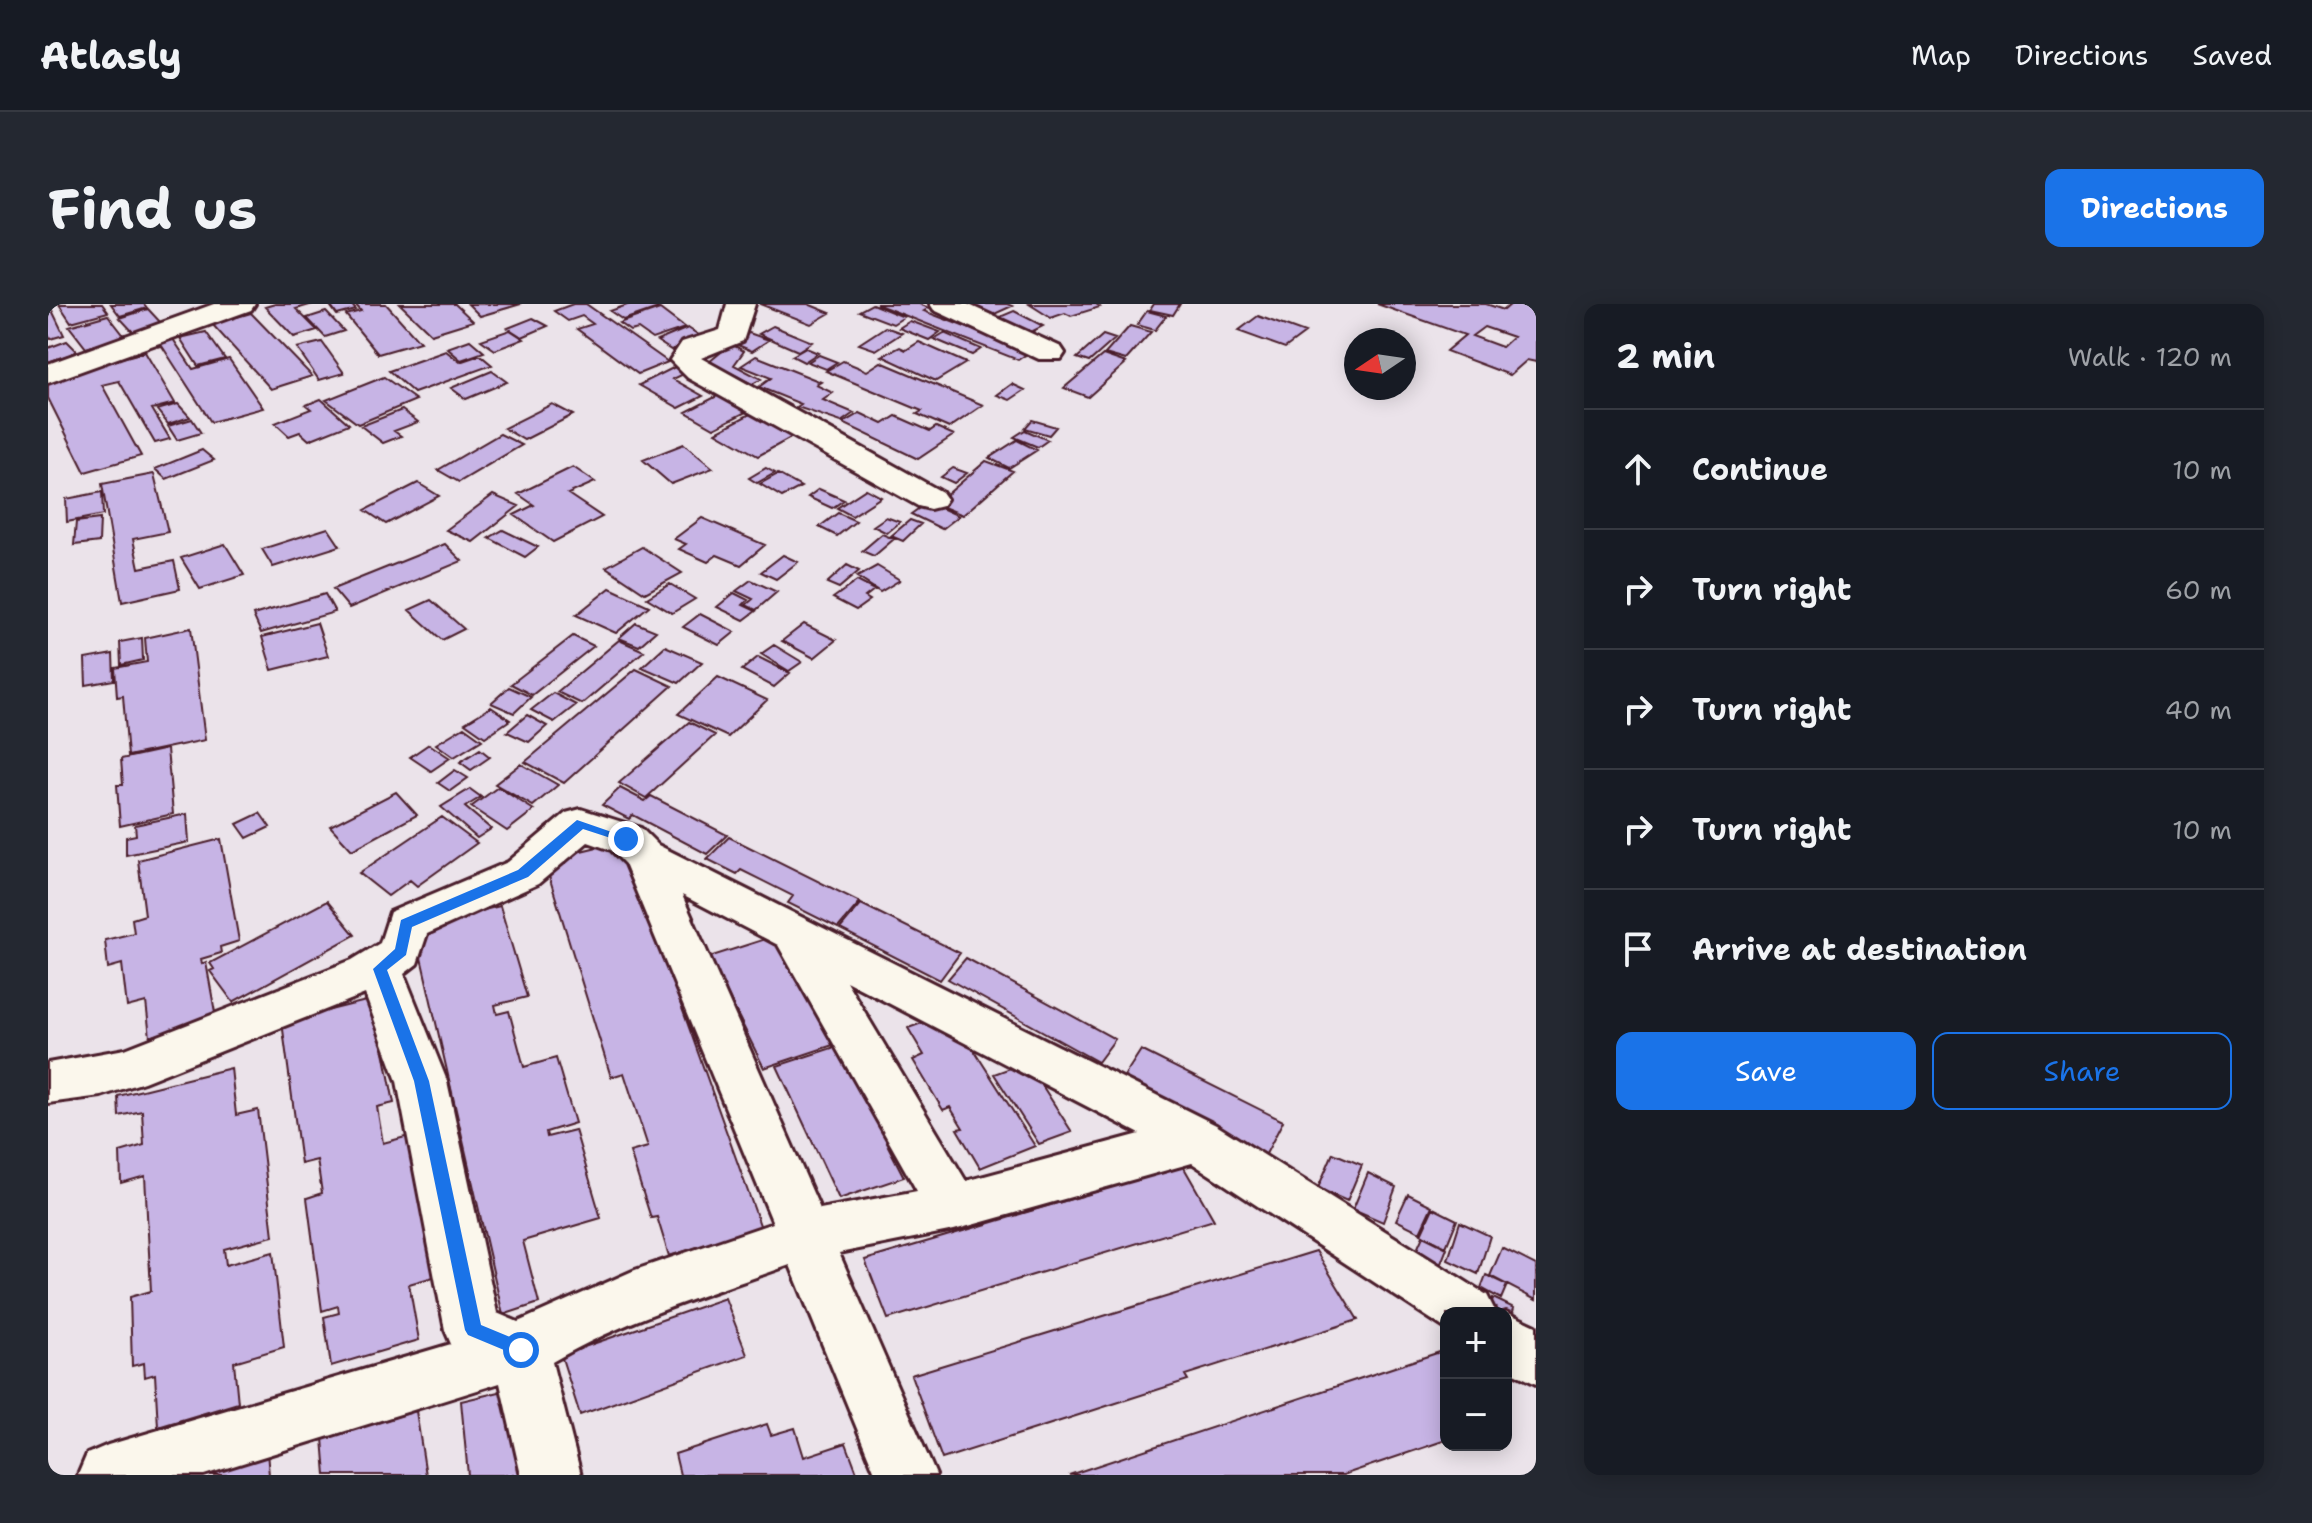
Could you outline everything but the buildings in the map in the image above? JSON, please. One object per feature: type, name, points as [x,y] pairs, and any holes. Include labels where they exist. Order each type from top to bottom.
[{"type":"street","points":[[48,374],[201,310],[241,304]]},
{"type":"street","points":[[741,304],[733,335],[693,348],[685,360],[699,372],[930,499]]},
{"type":"street","points":[[944,304],[1050,353]]},
{"type":"street","points":[[48,1083],[56,1079],[104,1076],[182,1050],[253,1017],[379,969],[401,952],[406,924],[523,873],[581,824],[626,839],[643,856],[796,937],[1198,1140],[1459,1307]]},
{"type":"street","points":[[643,856],[906,1475]]},
{"type":"street","points":[[796,937],[954,1207]]},
{"type":"street","points":[[379,969],[422,1081],[473,1330],[521,1350]]},
{"type":"street","points":[[108,1475],[521,1350],[563,1326],[654,1288],[805,1236],[954,1207],[1198,1140]]},
{"type":"street","points":[[1512,1342],[1536,1357]]},
{"type":"street","points":[[521,1350],[551,1475]]},
{"type":"route","points":[[521,1350],[473,1330],[422,1081],[379,969],[401,952],[406,924],[523,873],[581,824],[626,839]]}]
